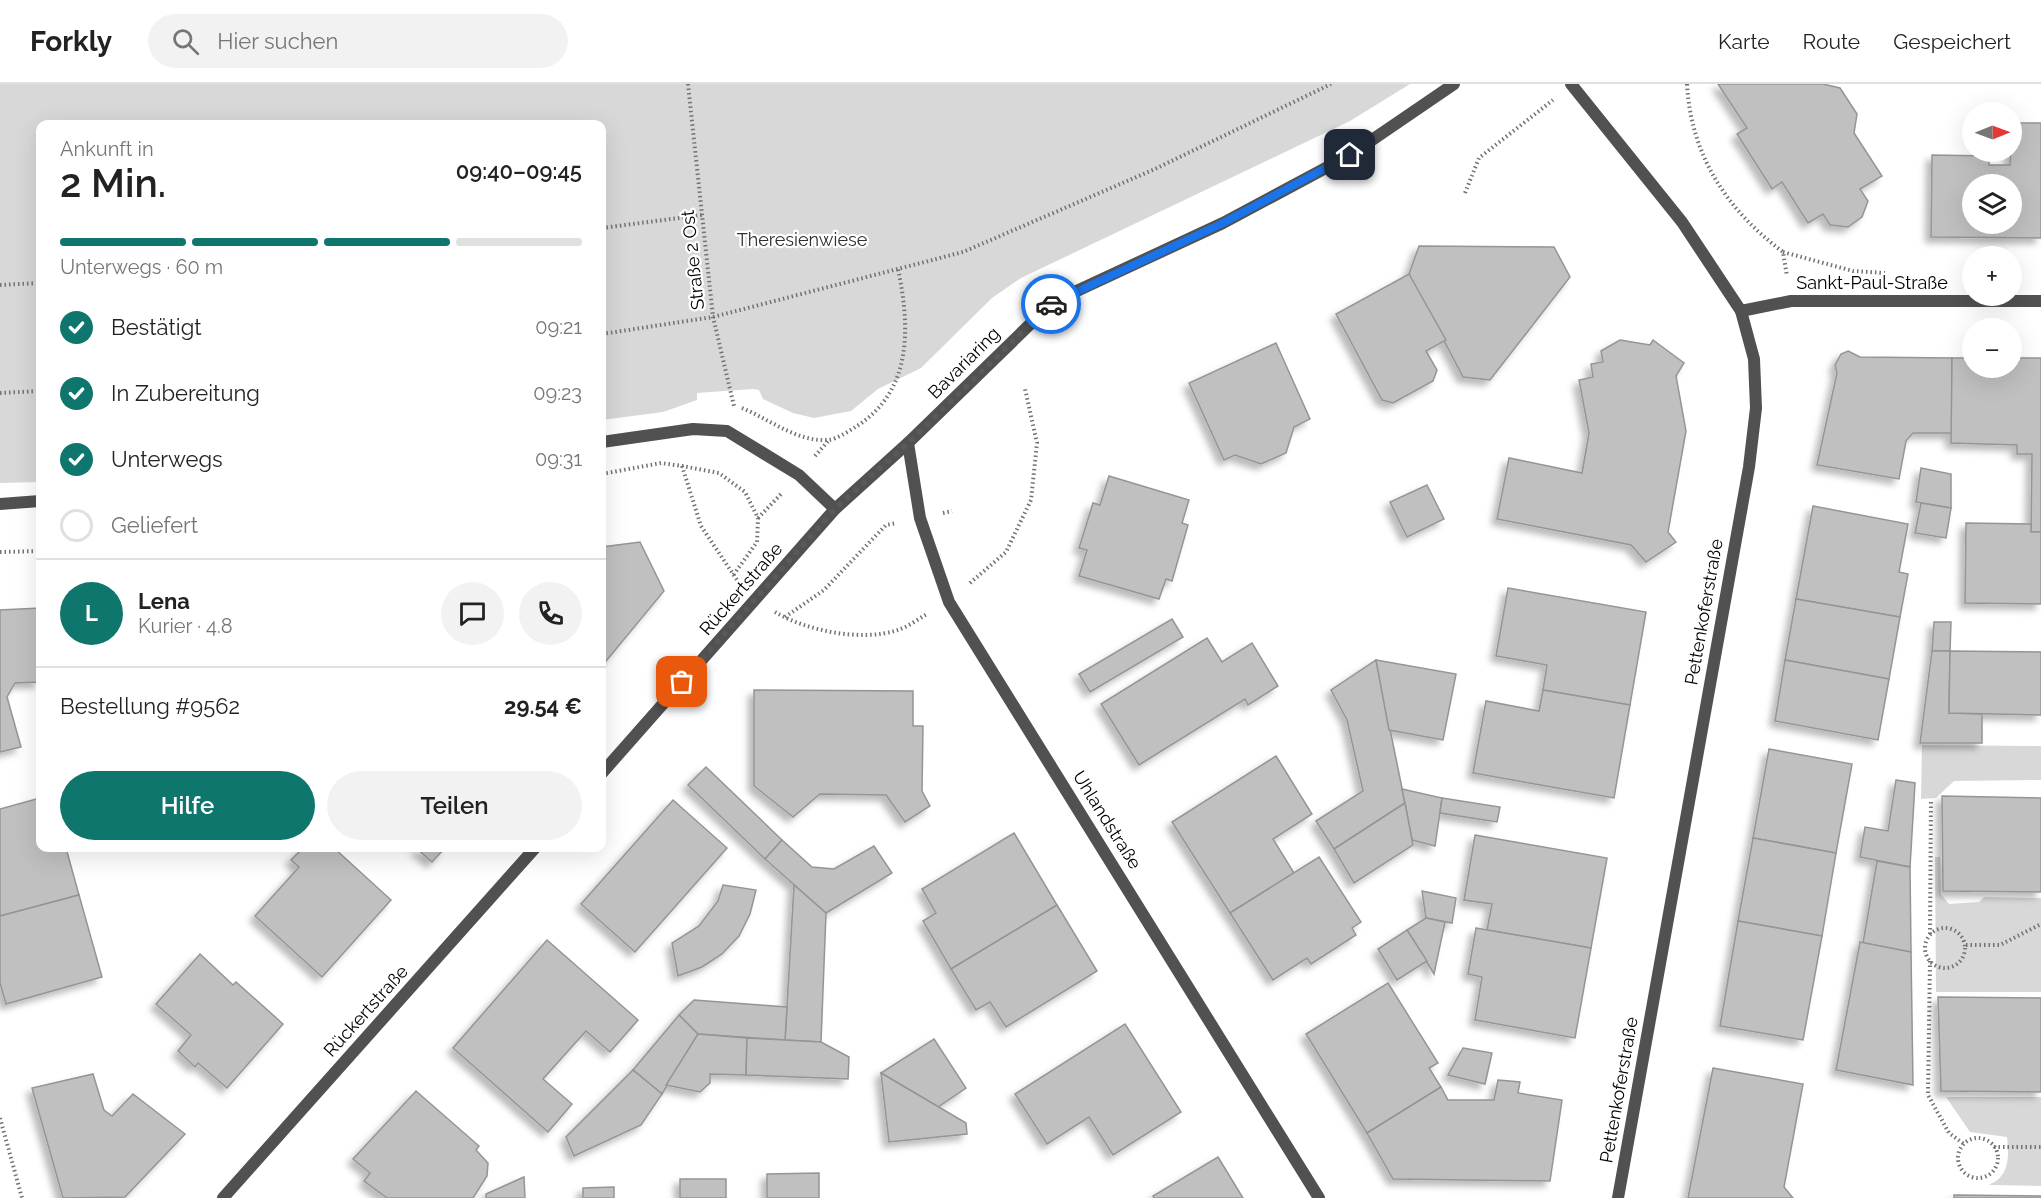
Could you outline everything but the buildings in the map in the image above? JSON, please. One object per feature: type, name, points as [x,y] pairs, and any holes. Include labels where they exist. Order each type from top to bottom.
[{"type":"street","name":"Bavariaring","points":[[835,509],[908,443],[1053,302],[1223,223],[1350,155],[1454,84]]},
{"type":"street","name":"Pettenkoferstraße","points":[[1572,84],[1682,222],[1741,311],[1754,359],[1756,408],[1749,467],[1618,1198]]},
{"type":"street","name":"Sankt-Paul-Straße","points":[[1741,311],[1791,301],[2041,301]]},
{"type":"street","points":[[606,441],[693,429],[727,431],[799,475],[835,509]]},
{"type":"street","name":"Uhlandstraße","points":[[908,443],[920,518],[949,602],[1319,1198]]},
{"type":"street","points":[[0,504],[36,501]]},
{"type":"street","name":"Rückertstraße","points":[[606,769],[835,509]]},
{"type":"street","name":"Rückertstraße","points":[[223,1198],[531,852]]},
{"type":"path","name":"Straße 2 Ost","points":[[688,84],[713,318],[734,405],[727,431]]},
{"type":"path","points":[[606,333],[713,318],[963,252],[1155,169],[1331,84]]},
{"type":"path","points":[[1465,193],[1479,158],[1572,84]]},
{"type":"path","points":[[1687,84],[1693,123],[1704,161],[1744,218],[1757,232],[1783,252],[1853,271],[1896,274]]},
{"type":"path","points":[[606,227],[702,215]]},
{"type":"path","points":[[1783,252],[1791,301]]},
{"type":"path","points":[[734,405],[803,437],[829,440],[870,418],[891,388],[902,367],[907,326],[906,306],[898,269]]},
{"type":"path","points":[[0,285],[36,283]]},
{"type":"path","points":[[682,466],[701,526],[732,577],[756,600],[784,617],[818,631],[860,634],[898,630],[949,602],[1006,552],[1031,500],[1037,443],[1024,389]]},
{"type":"path","points":[[0,393],[36,391]]},
{"type":"path","points":[[606,473],[661,463],[719,473],[745,492],[758,518],[757,543],[732,577]]},
{"type":"path","points":[[784,617],[824,590],[886,525],[952,511]]},
{"type":"path","points":[[0,552],[36,551]]},
{"type":"path","points":[[1931,799],[1930,934],[1925,949],[1930,961],[1928,1095],[1949,1133],[1964,1144]]},
{"type":"path","points":[[1966,945],[2000,945],[2041,924]]},
{"type":"path","points":[[1930,934],[1939,928],[1953,928],[1964,938],[1966,945],[1963,958],[1954,966],[1941,968],[1930,961]]},
{"type":"path","points":[[0,1118],[21,1198]]},
{"type":"path","points":[[1976,1138],[1990,1142],[1994,1147],[1997,1153],[1996,1166],[1989,1175],[1976,1178],[1965,1174],[1958,1163],[1958,1156],[1964,1144],[1976,1138]]},
{"type":"path","points":[[1994,1147],[2041,1147]]},
{"type":"green space","name":"Theresienwiese","points":[[0,84],[1410,84],[1350,121],[1021,278],[992,298],[921,368],[878,389],[851,411],[814,418],[793,413],[763,399],[759,390],[753,389],[697,393],[697,400],[663,412],[606,419],[606,120],[36,120],[36,482],[0,483]]},
{"type":"green space","points":[[1922,745],[2041,746],[2041,780],[1954,781],[1936,798],[1921,799]]},
{"type":"green space","points":[[1935,857],[1940,857],[1941,894],[1949,904],[1979,902],[1984,897],[2041,898],[2041,992],[1936,992]]},
{"type":"green space","points":[[1946,1097],[2041,1097],[2041,1186],[1989,1185],[2001,1176],[2007,1165],[2007,1137],[1970,1132]]},
{"type":"way so far","points":[[682,682],[835,509],[908,443],[1051,304]]},
{"type":"route","points":[[1051,304],[1223,223],[1350,155]]}]
